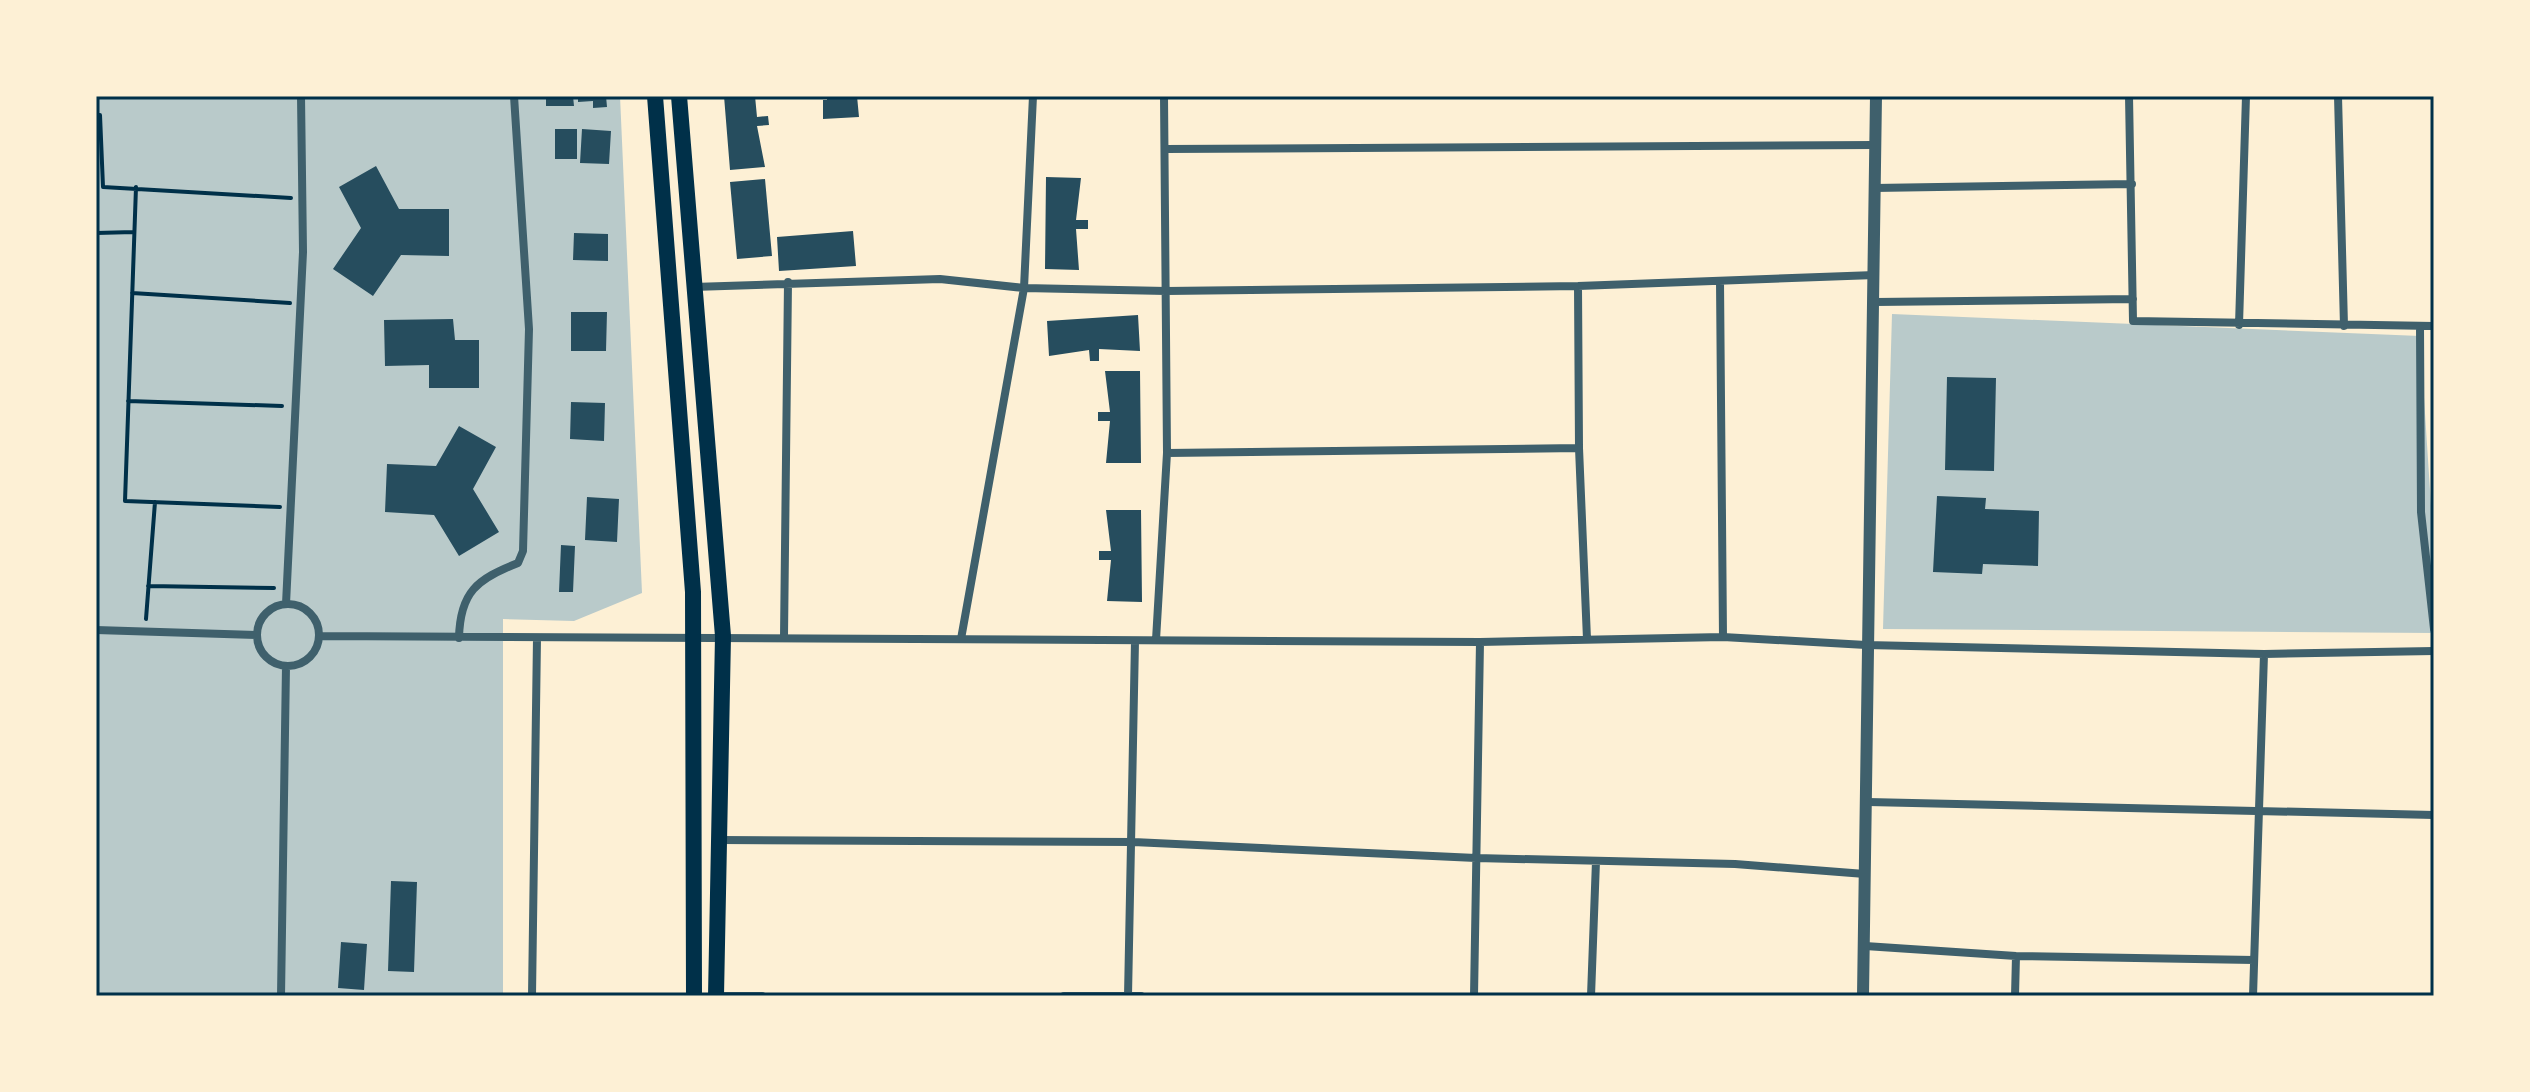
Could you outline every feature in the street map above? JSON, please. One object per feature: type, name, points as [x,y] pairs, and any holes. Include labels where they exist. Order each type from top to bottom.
[{"type":"main road","points":[[655,96],[685,465],[695,638],[694,996]]},
{"type":"main road","points":[[679,96],[692,287],[723,636],[716,996]]},
{"type":"street","points":[[286,604],[300,304],[303,199],[301,96]]},
{"type":"street","points":[[459,638],[460,611],[472,590],[486,577],[518,563],[523,551],[529,329],[514,96]]},
{"type":"street","points":[[961,639],[1024,288],[1033,96]]},
{"type":"street","points":[[1156,640],[1167,453],[1164,96]]},
{"type":"street","points":[[1863,996],[1876,96]]},
{"type":"street","points":[[2129,96],[2131,318],[2140,323],[2434,326]]},
{"type":"street","points":[[2239,325],[2246,96]]},
{"type":"street","points":[[2338,96],[2344,326]]},
{"type":"street","points":[[1165,149],[1874,145]]},
{"type":"street","points":[[1874,188],[2132,184]]},
{"type":"street","points":[[692,287],[940,279],[1024,288],[1166,291],[1578,286],[1875,275]]},
{"type":"street","points":[[1720,281],[1723,637]]},
{"type":"street","points":[[784,637],[788,282]]},
{"type":"street","points":[[1578,286],[1579,448],[1587,639]]},
{"type":"street","points":[[1875,302],[2133,299]]},
{"type":"street","points":[[2420,327],[2421,512],[2434,629]]},
{"type":"street","points":[[1167,453],[1579,448]]},
{"type":"street","points":[[286,604],[297,605],[313,617],[319,636],[317,646],[305,662],[286,666],[277,664],[262,653],[257,635],[265,613],[286,604]]},
{"type":"street","points":[[96,630],[257,635]]},
{"type":"street","points":[[319,636],[1480,642],[1723,637],[1866,645],[2264,654],[2434,651]]},
{"type":"street","points":[[532,996],[537,638]]},
{"type":"street","points":[[1128,996],[1135,641]]},
{"type":"street","points":[[1474,996],[1480,642]]},
{"type":"street","points":[[2253,996],[2264,654]]},
{"type":"street","points":[[281,996],[286,666]]},
{"type":"street","points":[[1868,802],[2434,815]]},
{"type":"street","points":[[720,840],[1133,842],[1476,858],[1735,864],[1865,874]]},
{"type":"street","points":[[1591,996],[1596,861]]},
{"type":"street","points":[[1865,946],[2016,956],[2254,960]]},
{"type":"street","points":[[2015,996],[2016,956]]},
{"type":"street","points":[[716,996],[762,996]]},
{"type":"street","points":[[1064,996],[1141,996]]},
{"type":"path","points":[[96,115],[100,115],[103,187],[303,199]]},
{"type":"path","points":[[136,187],[125,501],[290,507]]},
{"type":"path","points":[[96,233],[134,232]]},
{"type":"path","points":[[132,293],[300,304]]},
{"type":"path","points":[[128,401],[296,407]]},
{"type":"path","points":[[145,633],[155,502]]},
{"type":"path","points":[[148,586],[287,588]]},
{"type":"shaded area","points":[[96,96],[620,96],[642,593],[574,621],[503,619],[503,996],[96,996]]},
{"type":"shaded area","points":[[1892,314],[2420,336],[2434,552],[2434,633],[1883,629]]},
{"type":"building","points":[[546,96],[573,96],[574,106],[546,106]]},
{"type":"building","points":[[578,96],[606,96],[607,107],[593,108],[593,101],[578,102]]},
{"type":"building","points":[[724,96],[755,96],[757,117],[768,116],[769,125],[757,126],[765,167],[730,170]]},
{"type":"building","points":[[827,96],[857,96],[859,117],[823,119],[823,100],[827,100]]},
{"type":"building","points":[[555,129],[577,129],[577,159],[555,159]]},
{"type":"building","points":[[582,129],[611,131],[609,164],[580,163]]},
{"type":"building","points":[[376,166],[399,209],[449,209],[449,256],[401,255],[373,296],[333,269],[361,228],[339,187]]},
{"type":"building","points":[[1046,177],[1081,178],[1076,220],[1088,220],[1088,229],[1076,229],[1079,270],[1045,269]]},
{"type":"building","points":[[765,179],[772,256],[737,259],[730,182]]},
{"type":"building","points":[[853,231],[856,266],[779,271],[777,237]]},
{"type":"building","points":[[574,233],[608,234],[608,261],[573,260]]},
{"type":"building","points":[[571,312],[607,312],[606,351],[571,351]]},
{"type":"building","points":[[1138,315],[1140,351],[1099,349],[1099,361],[1090,361],[1089,350],[1049,356],[1047,321]]},
{"type":"building","points":[[453,319],[455,340],[479,340],[479,388],[429,388],[429,365],[385,366],[384,320]]},
{"type":"building","points":[[1105,371],[1140,371],[1141,463],[1106,463],[1110,421],[1098,421],[1098,412],[1110,412]]},
{"type":"building","points":[[1947,377],[1996,378],[1994,471],[1945,470]]},
{"type":"building","points":[[571,402],[605,403],[604,441],[570,439]]},
{"type":"building","points":[[459,426],[496,447],[473,489],[499,532],[459,556],[434,515],[385,512],[387,464],[436,466]]},
{"type":"building","points":[[1937,496],[1986,498],[1985,509],[2039,511],[2038,566],[1983,564],[1982,574],[1933,572]]},
{"type":"building","points":[[587,497],[619,499],[617,542],[585,540]]},
{"type":"building","points":[[1106,510],[1141,510],[1142,602],[1107,601],[1111,560],[1099,560],[1099,551],[1111,551]]},
{"type":"building","points":[[561,545],[575,546],[573,592],[559,592]]},
{"type":"building","points":[[391,881],[417,882],[414,972],[388,971]]},
{"type":"building","points":[[341,942],[367,944],[364,990],[338,988]]}]
